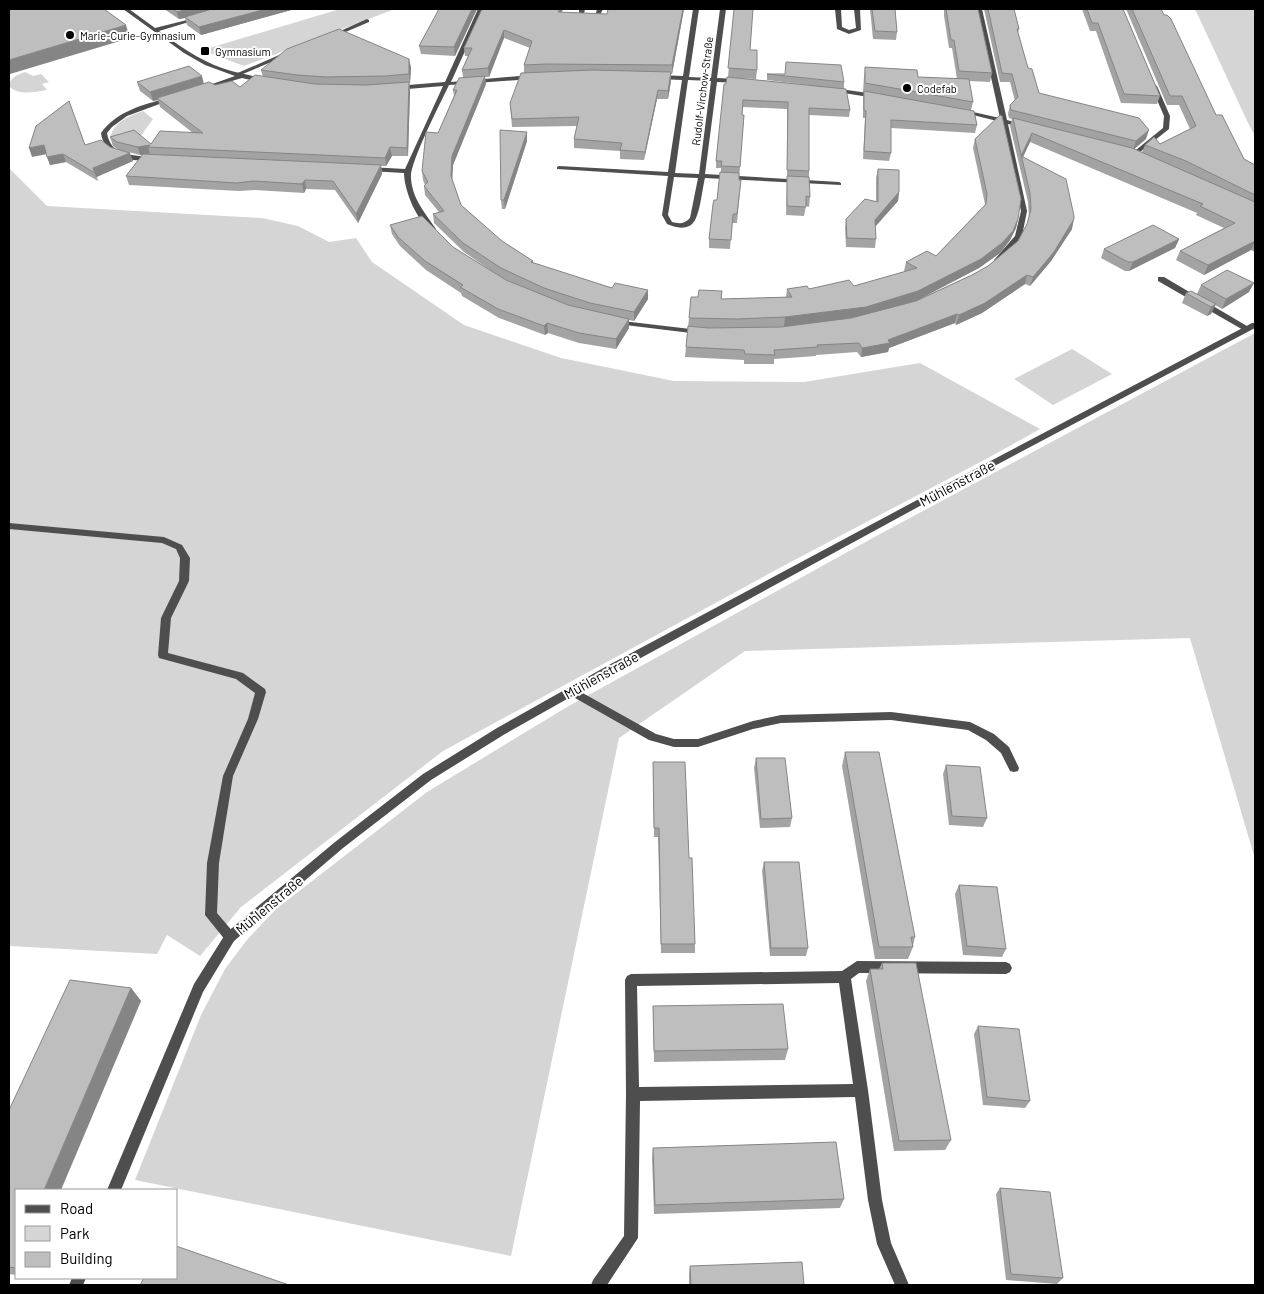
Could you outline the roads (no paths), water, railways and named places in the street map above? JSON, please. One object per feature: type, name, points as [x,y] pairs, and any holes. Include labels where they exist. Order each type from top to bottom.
[{"type":"street","points":[[126,9],[207,64],[239,76],[269,83]]},
{"type":"street","points":[[440,238],[422,215],[410,193],[407,181],[408,171],[481,9]]},
{"type":"street","points":[[582,9],[581,15],[591,16],[598,14],[600,9]]},
{"type":"street","name":"Rudolf-Virchow-Straße","points":[[696,9],[684,78],[665,215],[669,223],[679,226],[688,224],[693,218],[702,175],[723,9]]},
{"type":"street","points":[[838,9],[839,28],[844,32],[853,32],[859,29],[857,9]]},
{"type":"street","points":[[979,9],[1024,210],[1018,236],[999,259],[992,264]]},
{"type":"street","points":[[155,30],[202,17]]},
{"type":"street","points":[[323,39],[367,21]]},
{"type":"street","points":[[196,91],[239,76],[297,50]]},
{"type":"street","points":[[390,88],[535,77]]},
{"type":"street","points":[[654,77],[750,82]]},
{"type":"street","points":[[1133,155],[1166,129],[1167,116],[1152,81]]},
{"type":"street","points":[[827,90],[883,97]]},
{"type":"street","points":[[157,160],[140,159],[117,153],[108,148],[104,133],[110,125],[126,114],[178,97]]},
{"type":"street","points":[[960,111],[1034,128]]},
{"type":"street","points":[[1124,152],[1141,158]]},
{"type":"street","points":[[559,168],[839,184]]},
{"type":"street","points":[[359,169],[408,171]]},
{"type":"street","name":"Mühlenstraße","points":[[1161,279],[1252,327]]},
{"type":"street","points":[[608,319],[666,329],[708,332]]},
{"type":"street","name":"Mühlenstraße","points":[[114,1189],[198,988],[230,937],[339,846],[428,777],[501,731],[572,691],[950,486],[1252,327]]},
{"type":"street","points":[[9,526],[164,540],[179,547],[185,558],[184,581],[166,618],[163,655],[239,676],[262,692],[253,719],[228,776],[213,864],[211,915],[230,937]]},
{"type":"street","points":[[572,691],[653,738],[674,743],[698,744],[753,725],[781,719],[892,716],[970,726],[990,737],[1005,750],[1014,768]]},
{"type":"street","points":[[598,1285],[632,1238],[633,1094],[631,980],[844,977],[857,967],[1006,968]]},
{"type":"street","points":[[844,977],[875,1200],[884,1244],[902,1285]]},
{"type":"street","points":[[633,1094],[860,1090]]},
{"type":"place","name":"Marie-Curie-Gymnasium","points":[[70,35]]},
{"type":"place","name":"Gymnasium","points":[[205,51]]},
{"type":"place","name":"Codefab","points":[[907,88]]}]
